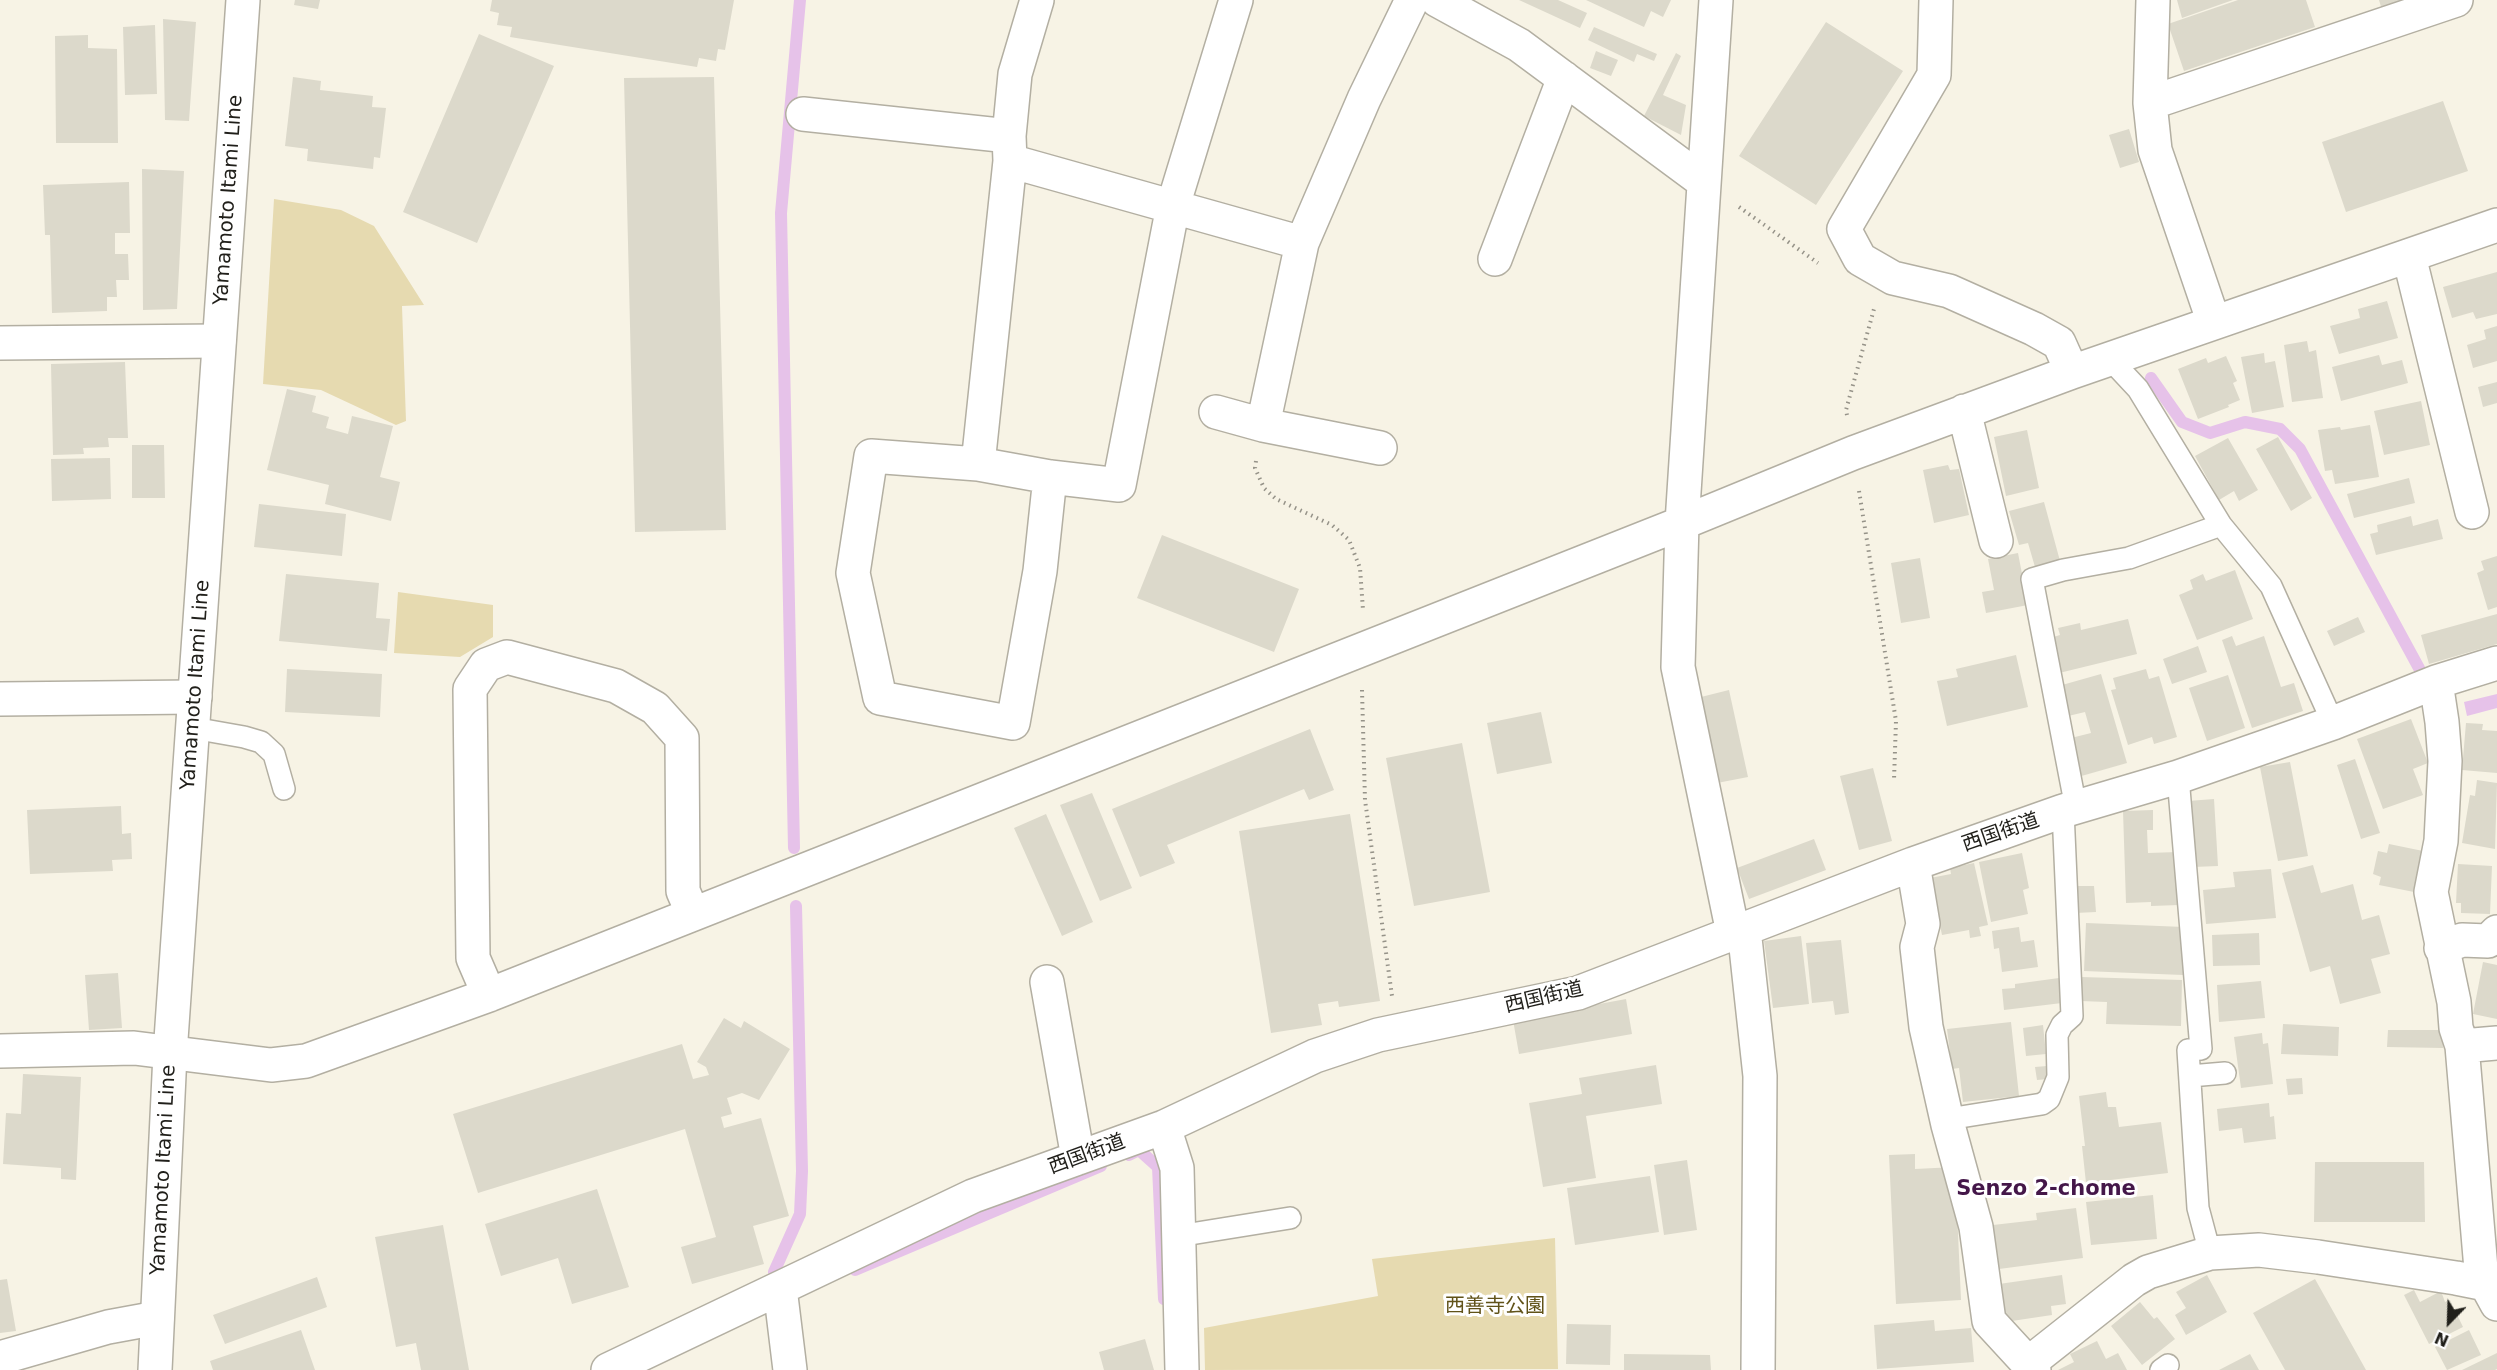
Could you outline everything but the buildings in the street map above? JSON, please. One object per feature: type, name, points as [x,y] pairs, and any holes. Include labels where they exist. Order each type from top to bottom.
[{"type":"street","name":"Yamamoto Itami Line","points":[[155,1370],[170,1054],[243,0]]},
{"type":"street","points":[[978,464],[1010,149],[1015,74],[1037,0]]},
{"type":"street","points":[[1050,477],[1040,570],[1013,723],[880,698],[853,573],[871,456],[978,464],[1050,477],[1119,485],[1173,206],[1236,0]]},
{"type":"street","points":[[1263,425],[1302,243],[1364,99],[1412,0]]},
{"type":"street","points":[[1437,0],[1519,45],[1704,182]]},
{"type":"street","points":[[1716,0],[1682,523],[1678,667],[1739,931],[1760,1076],[1758,1370]]},
{"type":"street","points":[[1936,0],[1934,75],[1844,229],[1860,259],[1893,278],[1949,291],[2034,329],[2059,343],[2072,372]]},
{"type":"street","points":[[2153,0],[2150,103],[2155,150],[2214,323]]},
{"type":"street","points":[[2150,103],[2456,0]]},
{"type":"street","points":[[1495,259],[1564,78]]},
{"type":"street","points":[[803,114],[1010,149],[1173,206],[1302,243]]},
{"type":"street","points":[[0,1051],[134,1048],[271,1065],[306,1061],[489,995],[1354,654],[1853,453],[2072,372],[2497,225]]},
{"type":"street","points":[[2409,256],[2471,512]]},
{"type":"street","points":[[0,343],[219,342]]},
{"type":"street","points":[[1964,411],[1996,541]]},
{"type":"street","points":[[1216,412],[1263,425],[1380,448]]},
{"type":"street","points":[[489,995],[473,958],[470,689],[486,665],[507,657],[616,686],[655,708],[682,738],[683,891],[693,914]]},
{"type":"street","name":"西国街道","points":[[608,1370],[973,1196],[1164,1127],[1315,1056],[1378,1035],[1578,993],[1913,864],[2070,809],[2178,777],[2333,723],[2436,682],[2497,663]]},
{"type":"street","points":[[2436,682],[2445,761],[2441,841],[2431,892],[2454,1002],[2456,1028],[2462,1046],[2481,1269],[2492,1294]]},
{"type":"street","points":[[0,699],[194,712]]},
{"type":"street","points":[[1913,864],[1923,924],[1917,947],[1926,1027],[1976,1227],[1989,1322],[2032,1366],[2134,1280],[2148,1272],[2210,1253],[2271,1251],[2318,1257],[2492,1294]]},
{"type":"street","points":[[2441,948],[2462,940],[2488,941],[2497,932]]},
{"type":"street","points":[[1047,982],[1078,1158]]},
{"type":"street","points":[[2462,1046],[2497,1043]]},
{"type":"street","points":[[1164,1127],[1177,1168],[1182,1370]]},
{"type":"street","points":[[780,1288],[790,1370]]},
{"type":"street","points":[[0,1358],[108,1327],[157,1318]]},
{"type":"lane","points":[[2110,359],[2138,389],[2221,525],[2271,586],[2333,723]]},
{"type":"lane","points":[[1948,1119],[2042,1104],[2049,1099],[2058,1077],[2057,1035],[2062,1025],[2072,1016],[2070,809],[2032,579],[2063,570],[2129,558],[2221,525]]},
{"type":"lane","points":[[194,712],[244,737],[261,742],[274,754],[284,789]]},
{"type":"lane","points":[[2178,777],[2201,1049],[2188,1050],[2198,1208],[2210,1253]]},
{"type":"lane","points":[[2190,1076],[2225,1073]]},
{"type":"lane","points":[[1178,1236],[1290,1218]]},
{"type":"path","points":[[1263,425],[1255,468],[1264,488],[1276,499],[1332,525],[1349,540],[1360,568],[1363,620],[1354,654],[1361,674],[1365,800],[1397,1031]]},
{"type":"green space","points":[[274,199],[341,210],[374,226],[424,305],[402,306],[406,421],[396,425],[321,390],[263,384]]},
{"type":"green space","points":[[398,592],[493,605],[493,637],[460,657],[394,653]]},
{"type":"green space","name":"西善寺公園","points":[[1555,1238],[1558,1369],[1205,1370],[1204,1328],[1378,1296],[1372,1259]]},
{"type":"shaded area","points":[[2497,694],[2497,708],[2467,716],[2464,702]]},
{"type":"waterway","points":[[794,848],[781,213],[800,0]]},
{"type":"waterway","points":[[2151,378],[2182,422],[2210,433],[2245,422],[2280,429],[2300,449],[2420,670]]},
{"type":"waterway","points":[[774,1272],[800,1214],[802,1171],[796,906]]},
{"type":"waterway","points":[[1129,1155],[1139,1150],[1158,1167],[1164,1299]]},
{"type":"waterway","points":[[855,1270],[1101,1166]]},
{"type":"district","name":"Senzo 2-chome","points":[[2046,1190]]}]
